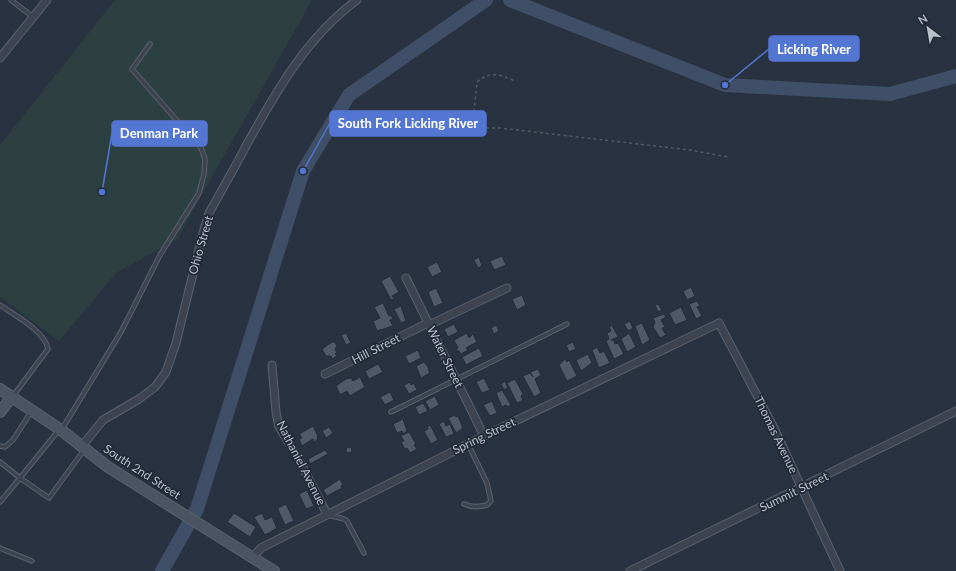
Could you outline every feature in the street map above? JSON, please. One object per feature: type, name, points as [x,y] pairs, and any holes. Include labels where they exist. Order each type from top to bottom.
[{"type":"street","points":[[0,58],[47,0]]},
{"type":"street","name":"Ohio Street","points":[[83,447],[103,420],[139,399],[155,387],[166,372],[176,343],[209,213],[264,114],[297,61],[320,33],[357,0]]},
{"type":"street","name":"Water Street","points":[[406,278],[484,436]]},
{"type":"street","name":"Hill Street","points":[[325,374],[428,324],[508,288]]},
{"type":"street","name":"Spring Street","points":[[253,557],[261,548],[326,514],[719,323]]},
{"type":"street","name":"Thomas Avenue","points":[[719,323],[774,428],[840,571]]},
{"type":"street","name":"Nathaniel Avenue","points":[[272,365],[276,412],[279,427],[297,456],[326,514]]},
{"type":"street","name":"South 2nd Street","points":[[0,389],[11,398],[60,429],[108,467],[274,571]]},
{"type":"street","points":[[0,412],[11,398]]},
{"type":"street","name":"Summit Street","points":[[630,571],[802,488],[956,411]]},
{"type":"lane","points":[[11,0],[33,17]]},
{"type":"lane","points":[[0,502],[60,429],[108,354],[160,254],[199,193],[204,174],[205,159],[202,148],[132,69],[150,44]]},
{"type":"lane","points":[[0,305],[37,332],[47,343],[48,349],[11,398]]},
{"type":"lane","points":[[391,412],[567,324]]},
{"type":"lane","points":[[0,446],[5,447],[13,440],[32,410]]},
{"type":"lane","points":[[464,504],[477,507],[487,505],[491,501],[487,483],[468,444]]},
{"type":"lane","points":[[0,462],[49,498],[83,447]]},
{"type":"lane","points":[[326,514],[344,518],[347,521],[364,553]]},
{"type":"lane","points":[[0,548],[32,561]]},
{"type":"path","points":[[515,81],[498,74],[490,74],[482,77],[477,82],[475,88],[473,121],[468,128],[500,128],[690,150],[728,157]]},
{"type":"green space","points":[[115,0],[312,0],[177,239],[116,273],[59,341],[0,297],[0,145]]},
{"type":"building","points":[[502,256],[506,265],[494,270],[490,261]]},
{"type":"building","points":[[479,257],[482,266],[478,268],[474,260]]},
{"type":"building","points":[[437,262],[442,272],[432,277],[427,267]]},
{"type":"building","points":[[390,276],[399,292],[392,296],[394,299],[391,300],[381,281]]},
{"type":"building","points":[[691,287],[695,296],[687,300],[683,291]]},
{"type":"building","points":[[436,288],[443,303],[434,307],[428,292]]},
{"type":"building","points":[[522,295],[526,305],[517,310],[512,299]]},
{"type":"building","points":[[697,301],[700,306],[697,307],[702,316],[696,319],[689,304]]},
{"type":"building","points":[[383,303],[389,316],[391,315],[393,319],[390,320],[393,326],[377,331],[373,321],[380,318],[374,307]]},
{"type":"building","points":[[658,304],[662,310],[658,312],[655,305]]},
{"type":"building","points":[[401,306],[406,321],[401,323],[394,309]]},
{"type":"building","points":[[681,307],[687,320],[675,325],[669,313]]},
{"type":"building","points":[[664,314],[666,317],[661,320],[665,327],[662,328],[666,335],[660,338],[653,327],[655,322],[653,318]]},
{"type":"building","points":[[630,321],[633,328],[628,331],[624,324]]},
{"type":"building","points":[[642,323],[650,340],[642,345],[635,326]]},
{"type":"building","points":[[454,324],[458,332],[448,337],[444,329]]},
{"type":"building","points":[[496,325],[499,331],[494,334],[491,328]]},
{"type":"building","points":[[612,325],[618,337],[611,340],[614,340],[615,344],[618,343],[624,354],[614,359],[606,341],[609,339],[607,333],[611,331],[609,327]]},
{"type":"building","points":[[346,333],[351,343],[346,345],[341,335]]},
{"type":"building","points":[[467,333],[469,338],[473,334],[477,342],[466,348],[468,350],[461,354],[456,349],[458,348],[454,340]]},
{"type":"building","points":[[629,333],[636,347],[627,352],[621,339]]},
{"type":"building","points":[[332,342],[335,342],[337,346],[335,349],[337,353],[335,354],[337,356],[332,359],[331,356],[326,356],[322,349]]},
{"type":"building","points":[[573,342],[576,349],[569,352],[566,345]]},
{"type":"building","points":[[597,347],[600,353],[604,351],[610,363],[599,368],[592,350]]},
{"type":"building","points":[[479,348],[483,356],[466,365],[462,357]]},
{"type":"building","points":[[418,350],[421,358],[409,364],[405,356]]},
{"type":"building","points":[[588,354],[592,363],[581,371],[576,360]]},
{"type":"building","points":[[565,359],[567,362],[569,360],[577,376],[567,381],[559,365]]},
{"type":"building","points":[[424,362],[429,368],[430,373],[421,378],[416,366]]},
{"type":"building","points":[[378,364],[383,372],[369,379],[365,371]]},
{"type":"building","points":[[538,369],[541,375],[535,379],[541,393],[534,397],[523,376],[530,373],[533,377],[530,372]]},
{"type":"building","points":[[360,377],[365,387],[350,396],[347,391],[340,395],[336,386],[346,379],[351,378],[353,381]]},
{"type":"building","points":[[484,378],[490,390],[482,393],[476,382]]},
{"type":"building","points":[[515,379],[523,394],[521,396],[523,400],[517,403],[507,383]]},
{"type":"building","points":[[505,381],[508,388],[504,390],[501,384]]},
{"type":"building","points":[[410,382],[411,385],[414,383],[417,390],[409,394],[404,385]]},
{"type":"building","points":[[502,390],[511,405],[507,407],[506,405],[502,407],[496,393]]},
{"type":"building","points":[[390,392],[394,400],[385,405],[380,397]]},
{"type":"building","points":[[435,396],[439,405],[430,410],[425,401]]},
{"type":"building","points":[[492,401],[497,413],[490,416],[483,405]]},
{"type":"building","points":[[423,403],[428,411],[419,415],[415,407]]},
{"type":"building","points":[[455,415],[456,417],[458,416],[463,428],[456,433],[448,418]]},
{"type":"building","points":[[403,419],[407,431],[403,434],[402,431],[397,433],[393,424]]},
{"type":"building","points":[[444,421],[446,426],[450,424],[454,434],[446,437],[439,424]]},
{"type":"building","points":[[430,425],[438,440],[431,444],[424,431],[428,429],[427,427]]},
{"type":"building","points":[[313,426],[318,439],[314,442],[313,439],[302,446],[299,439],[302,438],[299,434]]},
{"type":"building","points":[[329,427],[333,433],[326,438],[322,431]]},
{"type":"building","points":[[409,432],[416,444],[414,445],[417,449],[410,453],[407,448],[405,449],[401,442],[404,441],[401,436]]},
{"type":"building","points":[[349,447],[352,450],[349,453],[346,450]]},
{"type":"building","points":[[325,450],[328,454],[310,464],[308,459]]},
{"type":"building","points":[[340,479],[343,485],[341,486],[342,488],[327,496],[323,490]]},
{"type":"building","points":[[307,490],[314,506],[306,509],[299,494]]},
{"type":"building","points":[[286,504],[294,521],[285,525],[278,508]]},
{"type":"building","points":[[234,513],[256,527],[250,537],[227,522]]},
{"type":"building","points":[[262,513],[265,520],[272,517],[277,528],[265,535],[254,517]]},
{"type":"waterway","points":[[162,571],[197,509],[303,171],[349,95],[486,0]]},
{"type":"waterway","points":[[510,0],[725,85],[890,94],[956,76]]},
{"type":"place","name":"Licking River","points":[[725,85]]},
{"type":"place","name":"South Fork Licking River","points":[[303,171]]},
{"type":"place","name":"Denman Park","points":[[102,192]]}]
